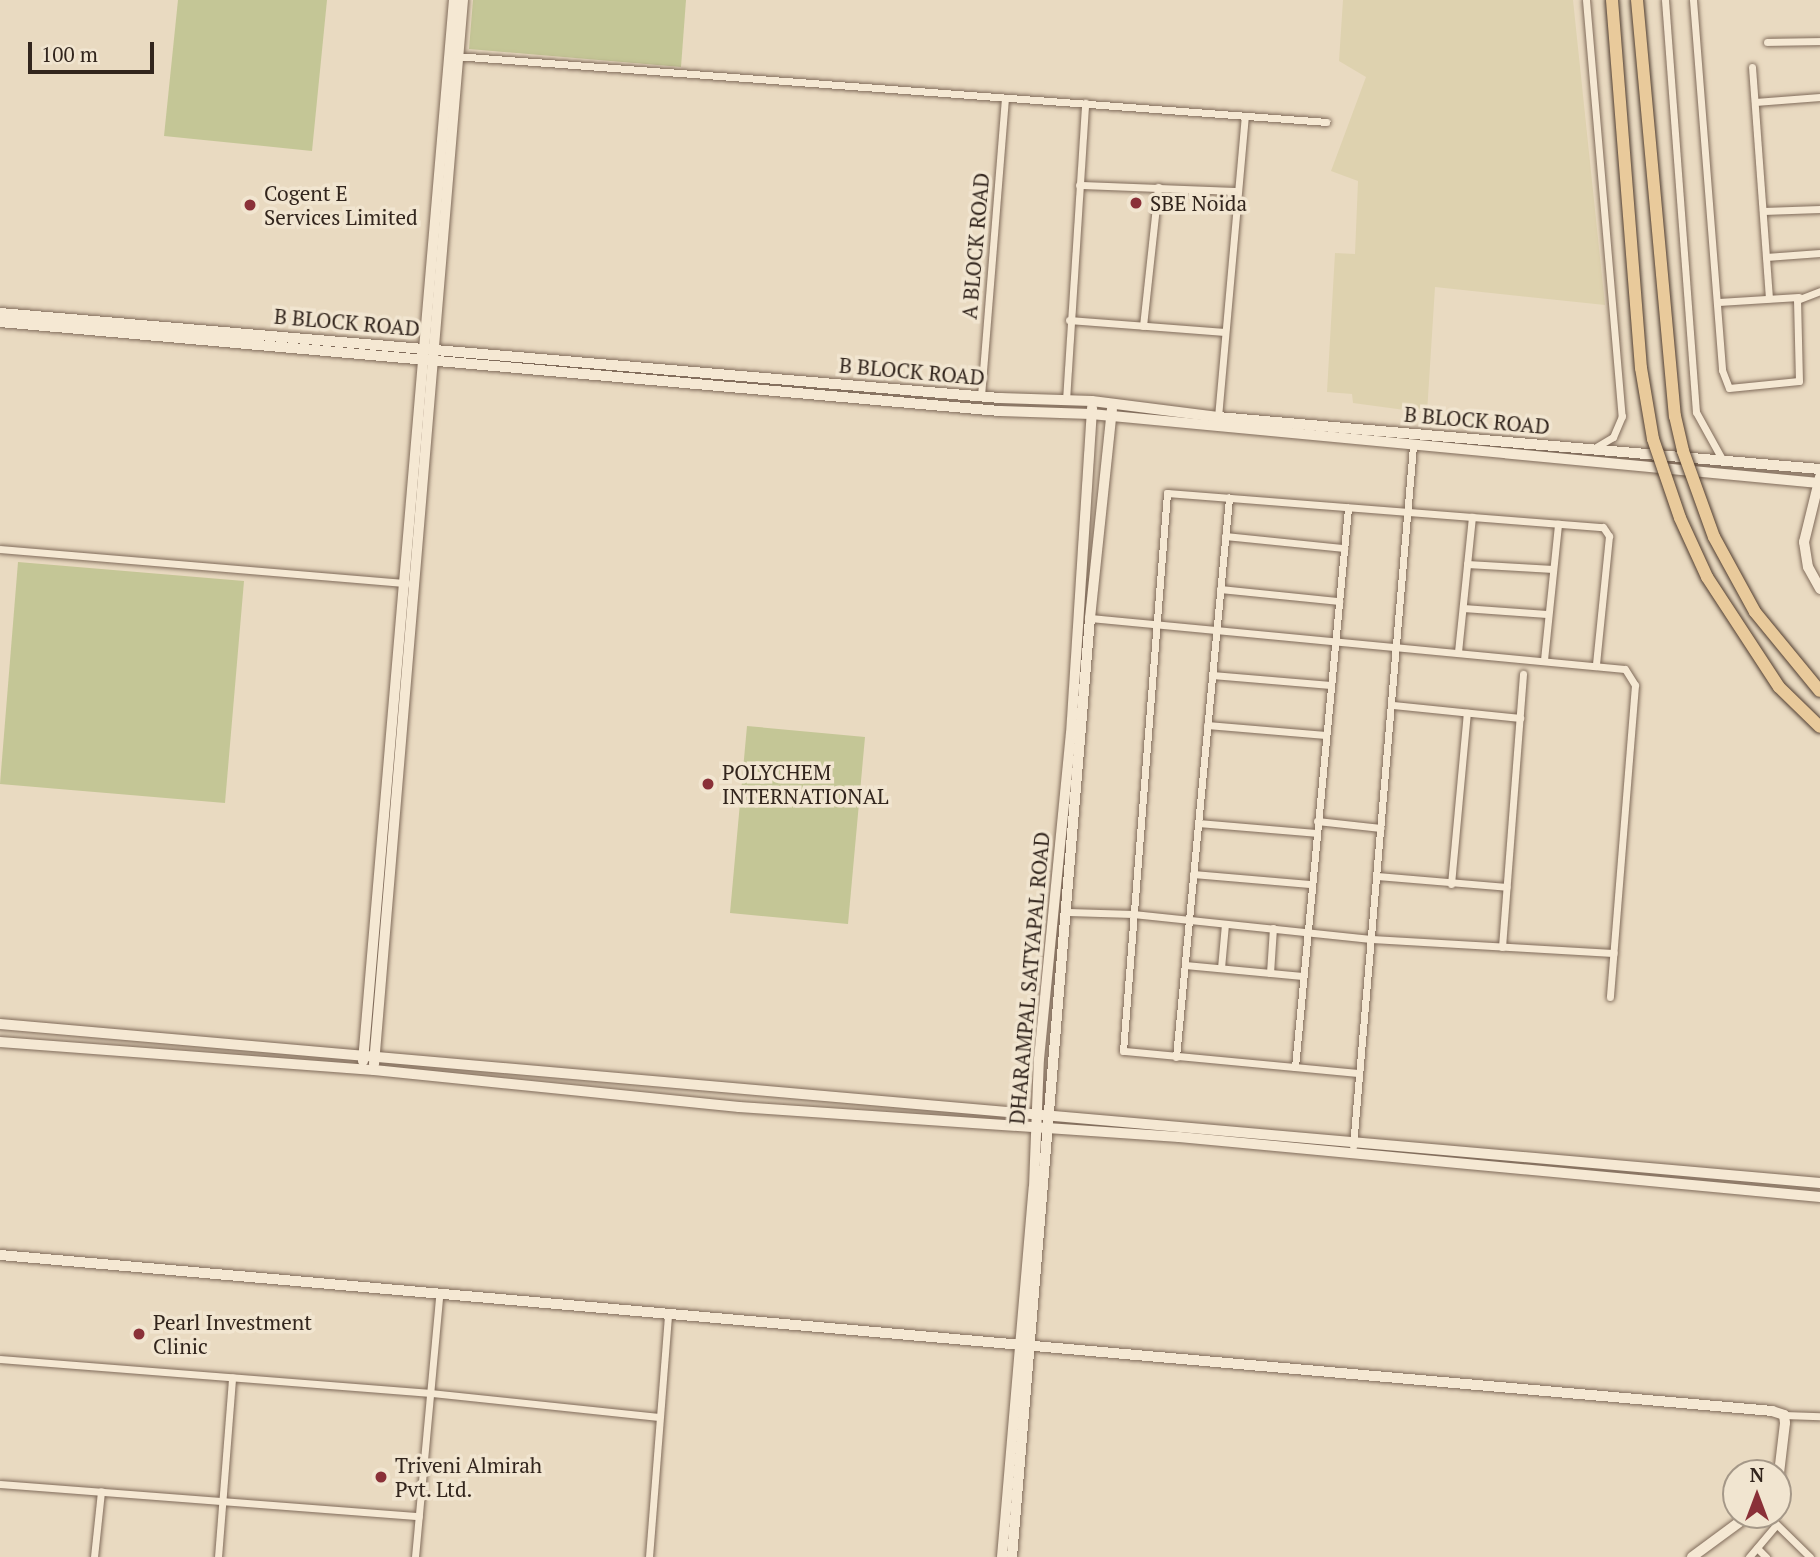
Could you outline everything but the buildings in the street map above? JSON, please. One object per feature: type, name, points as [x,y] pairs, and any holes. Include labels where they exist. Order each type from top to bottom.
[{"type":"main road","points":[[1612,0],[1641,368],[1653,439],[1680,518],[1707,577],[1779,687],[1820,727]]},
{"type":"main road","points":[[1637,0],[1672,390],[1683,452],[1714,537],[1755,612],[1820,691]]},
{"type":"street","points":[[454,0],[454,56]]},
{"type":"street","points":[[368,1070],[454,56],[463,0]]},
{"type":"street","points":[[1586,0],[1622,416],[1613,437],[1593,449]]},
{"type":"street","points":[[1665,0],[1696,412],[1723,461]]},
{"type":"street","points":[[1693,0],[1724,383],[1735,390],[1799,381],[1799,297]]},
{"type":"street","points":[[1767,42],[1820,41]]},
{"type":"street","points":[[454,56],[1327,122]]},
{"type":"street","points":[[1752,67],[1769,298]]},
{"type":"street","points":[[1755,102],[1820,97]]},
{"type":"street","name":"A BLOCK ROAD","points":[[981,396],[1004,98]]},
{"type":"street","points":[[1066,400],[1069,320],[1085,103]]},
{"type":"street","points":[[1219,417],[1245,116]]},
{"type":"street","points":[[1079,185],[1238,191]]},
{"type":"street","points":[[1143,326],[1158,187]]},
{"type":"street","points":[[1763,211],[1820,209]]},
{"type":"street","points":[[1766,257],[1820,253]]},
{"type":"street","points":[[1718,302],[1799,297],[1820,291]]},
{"type":"street","name":"B BLOCK ROAD","points":[[0,313],[1000,411],[1091,414],[1112,410],[1219,417],[1820,469]]},
{"type":"street","points":[[1069,320],[1225,332]]},
{"type":"street","name":"B BLOCK ROAD","points":[[0,322],[981,396],[1093,401],[1112,410],[1413,446],[1819,480]]},
{"type":"street","name":"DHARAMPAL SATYAPAL ROAD","points":[[1012,1557],[1034,1127],[1071,734],[1093,401]]},
{"type":"street","name":"DHARAMPAL SATYAPAL ROAD","points":[[1002,1557],[1051,1129],[1052,1060],[1068,912],[1090,618],[1112,410]]},
{"type":"street","points":[[1352,1153],[1357,1073],[1399,646],[1413,446]]},
{"type":"street","points":[[1819,480],[1804,542],[1808,567],[1820,589]]},
{"type":"street","points":[[1357,1073],[1123,1051],[1167,493],[1602,527],[1608,533],[1596,664]]},
{"type":"street","points":[[1176,1057],[1229,498]]},
{"type":"street","points":[[1295,1067],[1310,884],[1348,508]]},
{"type":"street","points":[[1458,652],[1472,517]]},
{"type":"street","points":[[1545,660],[1547,614],[1558,524]]},
{"type":"street","points":[[1225,536],[1344,548]]},
{"type":"street","points":[[0,549],[410,584]]},
{"type":"street","points":[[1467,564],[1553,569]]},
{"type":"street","points":[[1220,589],[1339,601]]},
{"type":"street","points":[[1463,608],[1547,614]]},
{"type":"street","points":[[1090,618],[1596,664],[1625,669],[1635,685],[1610,997]]},
{"type":"street","points":[[1502,947],[1523,674]]},
{"type":"street","points":[[1212,675],[1331,685]]},
{"type":"street","points":[[1393,705],[1520,718]]},
{"type":"street","points":[[1451,884],[1467,713]]},
{"type":"street","points":[[1207,725],[1326,735]]},
{"type":"street","points":[[1317,821],[1381,828]]},
{"type":"street","points":[[1198,823],[1316,833]]},
{"type":"street","points":[[1193,874],[1310,884]]},
{"type":"street","points":[[1377,877],[1507,887]]},
{"type":"street","points":[[1068,912],[1133,914],[1371,939],[1614,953]]},
{"type":"street","points":[[1221,968],[1225,924]]},
{"type":"street","points":[[1270,973],[1273,928]]},
{"type":"street","points":[[1185,965],[1302,976]]},
{"type":"street","points":[[0,1024],[1035,1115],[1353,1140],[1820,1183]]},
{"type":"street","points":[[0,1042],[368,1070],[738,1107],[1034,1127],[1352,1153],[1820,1197]]},
{"type":"street","points":[[0,1255],[439,1296],[1536,1388],[1784,1415],[1820,1416]]},
{"type":"street","points":[[415,1557],[439,1296]]},
{"type":"street","points":[[649,1557],[668,1314]]},
{"type":"street","points":[[0,1359],[430,1393],[659,1417]]},
{"type":"street","points":[[218,1557],[232,1378]]},
{"type":"street","points":[[1782,1459],[1786,1434],[1784,1415]]},
{"type":"street","points":[[0,1484],[419,1516]]},
{"type":"street","points":[[94,1557],[101,1491]]},
{"type":"street","points":[[1692,1557],[1730,1529]]},
{"type":"street","points":[[1749,1557],[1773,1529]]},
{"type":"street","points":[[1780,1529],[1810,1557]]},
{"type":"street","points":[[1757,1548],[1766,1557]]},
{"type":"shaded area","points":[[1343,0],[1573,0],[1605,305],[1435,287],[1427,413],[1353,403],[1352,394],[1327,392],[1335,253],[1355,254],[1358,181],[1331,171],[1366,77],[1339,61]]},
{"type":"green space","points":[[178,0],[327,0],[312,151],[164,136]]},
{"type":"green space","points":[[473,0],[686,0],[681,67],[469,49]]},
{"type":"green space","points":[[18,562],[244,581],[225,803],[0,784]]},
{"type":"green space","points":[[747,726],[865,737],[848,924],[730,913]]},
{"type":"place","name":"SBE Noida","points":[[1136,203]]},
{"type":"place","name":"Cogent E Services Limited","points":[[250,205]]},
{"type":"place","name":"POLYCHEM INTERNATIONAL","points":[[708,784]]},
{"type":"place","name":"Pearl Investment Clinic","points":[[139,1334]]},
{"type":"place","name":"Triveni Almirah Pvt. Ltd.","points":[[381,1477]]}]
